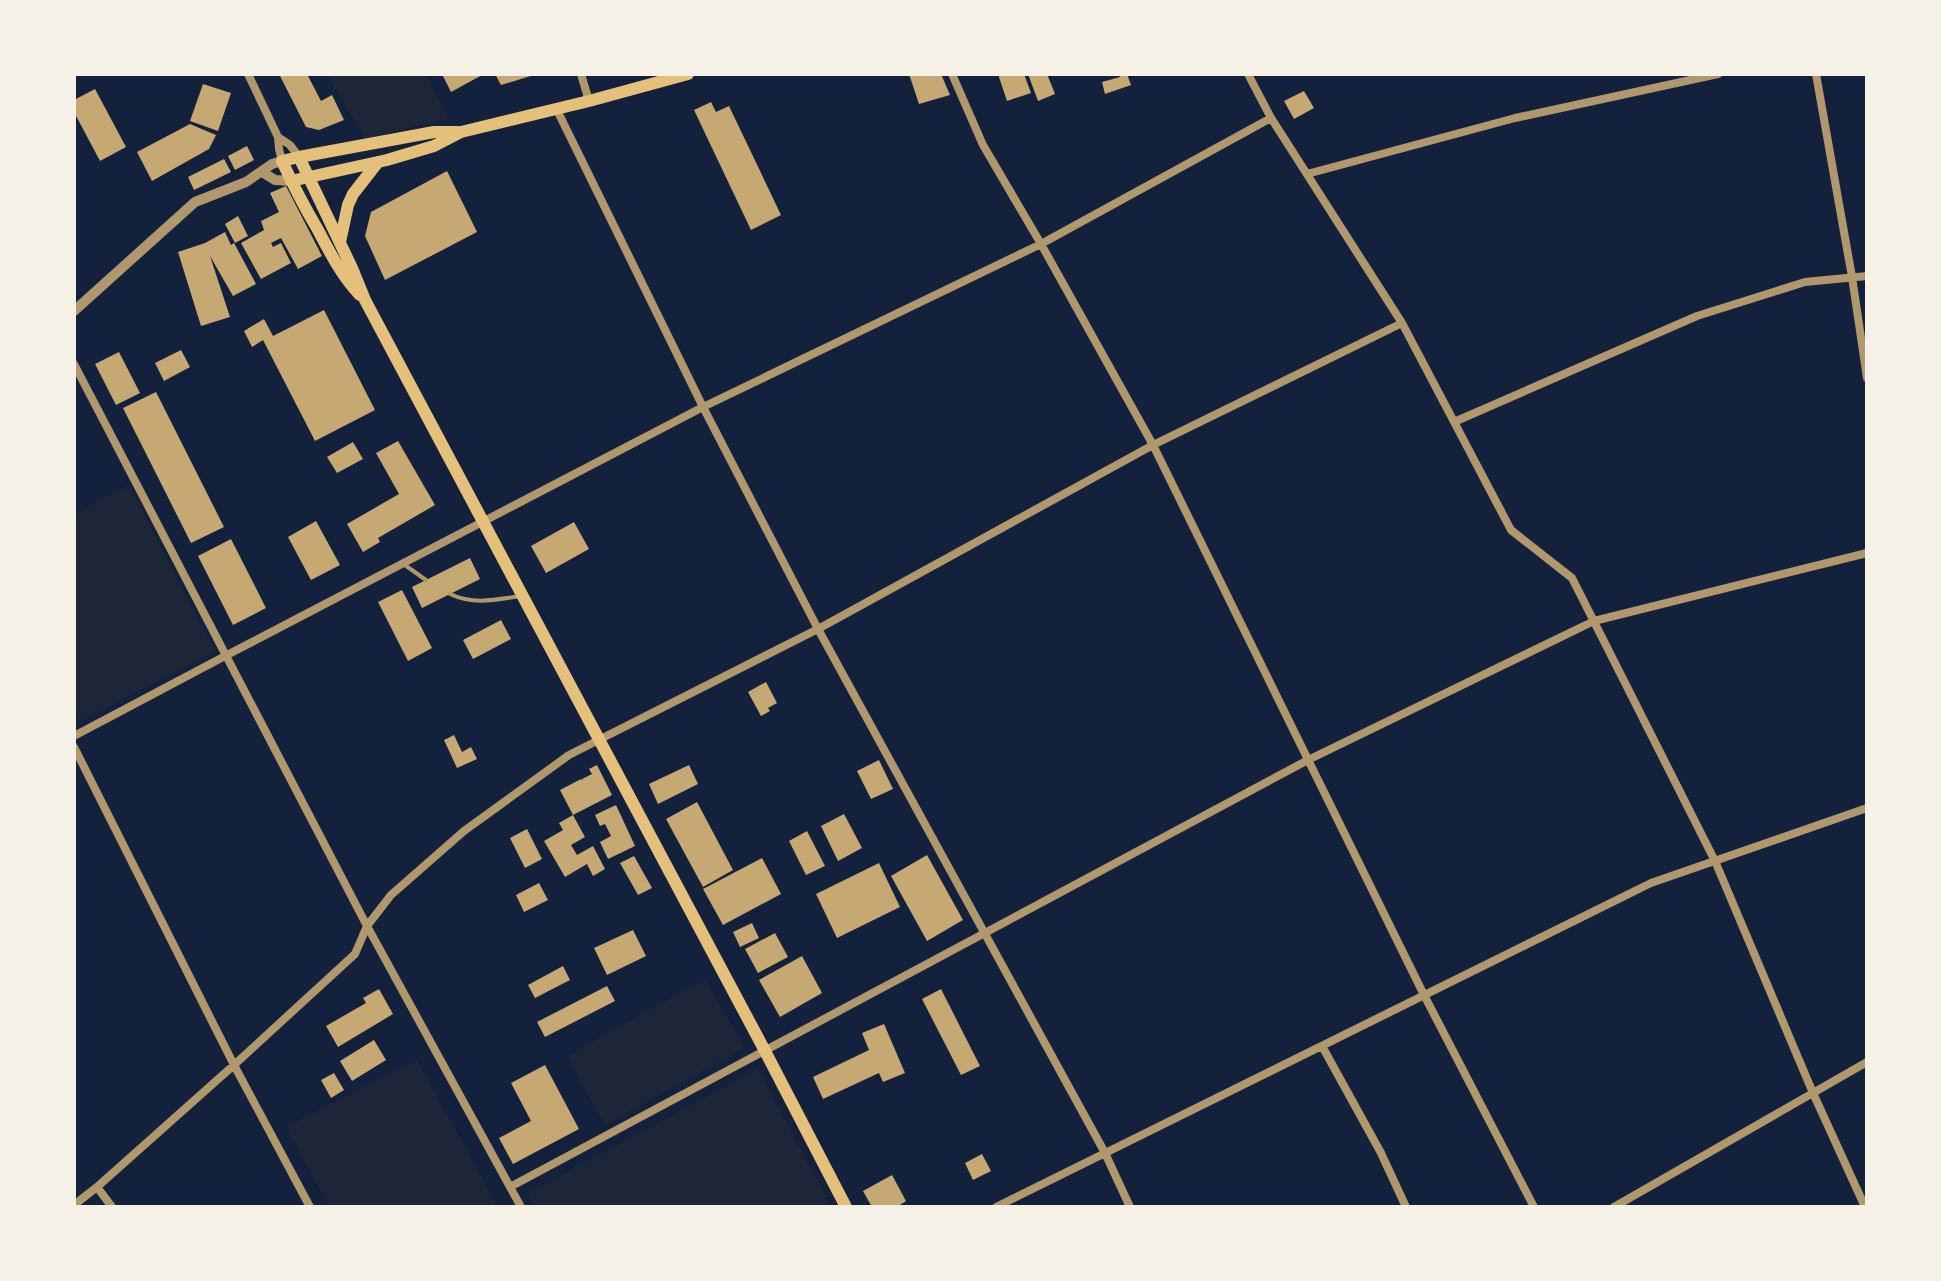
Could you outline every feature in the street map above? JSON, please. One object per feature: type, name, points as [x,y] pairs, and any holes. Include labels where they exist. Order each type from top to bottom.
[{"type":"main road","points":[[291,181],[378,162],[434,146],[461,132],[688,74]]},
{"type":"main road","points":[[365,300],[342,273],[282,161],[434,132],[461,132]]},
{"type":"main road","points":[[299,157],[365,300],[846,1207]]},
{"type":"main road","points":[[340,242],[353,194],[378,162]]},
{"type":"street","points":[[74,311],[195,202],[246,182],[272,164],[282,161],[278,137],[248,74]]},
{"type":"street","points":[[581,74],[589,101]]},
{"type":"street","points":[[952,74],[983,145],[1153,445],[1424,995],[1534,1207]]},
{"type":"street","points":[[1248,74],[1271,118],[1402,323],[1511,530],[1572,578],[1715,861],[1865,1207]]},
{"type":"street","points":[[1307,174],[1515,118],[1718,74]]},
{"type":"street","points":[[1816,74],[1867,378]]},
{"type":"street","points":[[556,108],[703,407],[818,629],[1105,1153],[1130,1207]]},
{"type":"street","points":[[74,736],[703,407],[1041,244],[1271,118]]},
{"type":"street","points":[[278,137],[290,145],[299,157]]},
{"type":"street","points":[[262,172],[275,180],[291,181]]},
{"type":"street","points":[[1454,422],[1697,316],[1805,282],[1867,276]]},
{"type":"street","points":[[74,1205],[355,954],[367,926],[391,895],[464,831],[569,755],[818,629],[1153,445],[1402,323]]},
{"type":"street","points":[[74,364],[367,926],[521,1207]]},
{"type":"street","points":[[510,1187],[1308,760],[1594,621],[1867,553]]},
{"type":"street","points":[[74,747],[234,1065],[310,1207]]},
{"type":"street","points":[[996,1207],[1651,883],[1867,808]]},
{"type":"street","points":[[1322,1046],[1381,1153],[1406,1207]]},
{"type":"street","points":[[1614,1207],[1867,1062]]},
{"type":"street","points":[[97,1187],[112,1207]]},
{"type":"lane","points":[[402,563],[426,580]]},
{"type":"lane","points":[[450,594],[480,602],[522,596]]},
{"type":"shaded area","points":[[327,74],[426,74],[449,118],[365,139]]},
{"type":"shaded area","points":[[129,485],[215,651],[79,722],[74,712],[74,514]]},
{"type":"shaded area","points":[[706,979],[744,1048],[605,1125],[567,1056]]},
{"type":"shaded area","points":[[417,1060],[498,1207],[330,1207],[286,1127]]},
{"type":"shaded area","points":[[758,1069],[831,1207],[534,1207],[527,1194]]},
{"type":"building","points":[[279,74],[307,74],[321,101],[332,95],[344,120],[319,130],[306,127]]},
{"type":"building","points":[[442,74],[484,74],[451,92]]},
{"type":"building","points":[[495,74],[534,74],[534,75],[501,85]]},
{"type":"building","points":[[909,74],[941,74],[950,95],[919,104]]},
{"type":"building","points":[[998,74],[1024,74],[1031,93],[1007,101]]},
{"type":"building","points":[[1028,74],[1047,74],[1055,94],[1038,101]]},
{"type":"building","points":[[1119,74],[1127,74],[1131,85],[1105,94],[1102,82],[1120,77]]},
{"type":"building","points":[[203,84],[231,93],[218,131],[190,121]]},
{"type":"building","points":[[95,89],[126,147],[100,161],[74,112],[74,100]]},
{"type":"building","points":[[1304,91],[1314,108],[1294,119],[1284,101]]},
{"type":"building","points":[[711,102],[716,112],[729,106],[781,215],[751,230],[694,110]]},
{"type":"building","points":[[190,124],[216,135],[209,149],[152,181],[137,152]]},
{"type":"building","points":[[247,146],[254,160],[235,170],[228,156]]},
{"type":"building","points":[[224,159],[231,172],[194,190],[188,177]]},
{"type":"building","points":[[447,171],[477,232],[385,280],[365,236],[371,212]]},
{"type":"building","points":[[286,186],[322,256],[298,269],[281,238],[271,243],[273,247],[281,243],[291,263],[261,279],[241,243],[264,230],[261,221],[279,212],[270,193]]},
{"type":"building","points":[[238,216],[248,236],[235,243],[225,224]]},
{"type":"building","points":[[225,232],[256,284],[233,296],[210,256],[230,317],[201,326],[178,252]]},
{"type":"building","points":[[324,310],[375,410],[315,441],[263,340],[252,347],[244,331],[264,319],[273,336]]},
{"type":"building","points":[[181,350],[190,367],[164,381],[155,363]]},
{"type":"building","points":[[119,352],[140,393],[116,405],[95,364]]},
{"type":"building","points":[[156,392],[224,527],[191,543],[123,408]]},
{"type":"building","points":[[398,441],[435,505],[378,538],[380,542],[363,552],[347,524],[399,494],[376,453]]},
{"type":"building","points":[[353,442],[363,459],[337,473],[327,457]]},
{"type":"building","points":[[316,521],[340,565],[311,580],[288,537]]},
{"type":"building","points":[[574,522],[589,549],[546,573],[531,546]]},
{"type":"building","points":[[231,539],[266,608],[233,625],[198,556]]},
{"type":"building","points":[[470,558],[480,579],[422,608],[412,587]]},
{"type":"building","points":[[402,590],[432,648],[408,661],[378,602]]},
{"type":"building","points":[[501,620],[511,639],[473,659],[463,640]]},
{"type":"building","points":[[766,682],[777,703],[761,716],[748,692]]},
{"type":"building","points":[[454,735],[462,752],[471,747],[477,759],[457,768],[444,740]]},
{"type":"building","points":[[879,760],[893,789],[871,799],[857,771]]},
{"type":"building","points":[[597,765],[612,795],[573,815],[560,790],[581,779],[583,781],[592,774],[589,769]]},
{"type":"building","points":[[689,765],[698,784],[658,804],[649,784]]},
{"type":"building","points":[[697,802],[733,870],[703,887],[666,819]]},
{"type":"building","points":[[616,805],[635,846],[608,859],[600,842],[611,836],[605,824],[600,826],[595,815]]},
{"type":"building","points":[[844,814],[862,848],[838,861],[821,826]]},
{"type":"building","points":[[573,815],[585,837],[571,845],[577,855],[593,846],[605,869],[593,876],[587,864],[565,877],[544,841],[563,830],[559,823]]},
{"type":"building","points":[[527,829],[542,859],[525,868],[510,838]]},
{"type":"building","points":[[807,831],[825,866],[806,875],[789,841]]},
{"type":"building","points":[[927,855],[963,920],[927,941],[891,876]]},
{"type":"building","points":[[634,856],[652,888],[638,895],[620,863]]},
{"type":"building","points":[[762,858],[781,894],[723,925],[703,889]]},
{"type":"building","points":[[879,863],[900,907],[837,938],[816,894]]},
{"type":"building","points":[[539,883],[548,900],[524,912],[516,895]]},
{"type":"building","points":[[752,923],[759,938],[740,947],[733,932]]},
{"type":"building","points":[[633,930],[646,956],[607,975],[594,948]]},
{"type":"building","points":[[775,933],[788,957],[758,973],[745,949]]},
{"type":"building","points":[[802,956],[822,993],[780,1017],[759,980]]},
{"type":"building","points":[[563,966],[570,980],[535,998],[528,985]]},
{"type":"building","points":[[607,986],[615,1001],[545,1037],[537,1022]]},
{"type":"building","points":[[379,989],[393,1014],[338,1047],[326,1026],[366,1003],[363,998]]},
{"type":"building","points":[[941,989],[980,1066],[961,1075],[922,999]]},
{"type":"building","points":[[884,1024],[905,1073],[883,1082],[879,1073],[823,1099],[813,1077],[869,1050],[862,1033]]},
{"type":"building","points":[[374,1040],[386,1060],[352,1081],[340,1061]]},
{"type":"building","points":[[545,1065],[579,1129],[513,1164],[499,1138],[531,1121],[511,1083]]},
{"type":"building","points":[[334,1073],[344,1090],[331,1098],[321,1080]]},
{"type":"building","points":[[982,1154],[991,1171],[973,1180],[965,1163]]},
{"type":"building","points":[[892,1175],[906,1201],[897,1207],[872,1207],[863,1191]]}]
